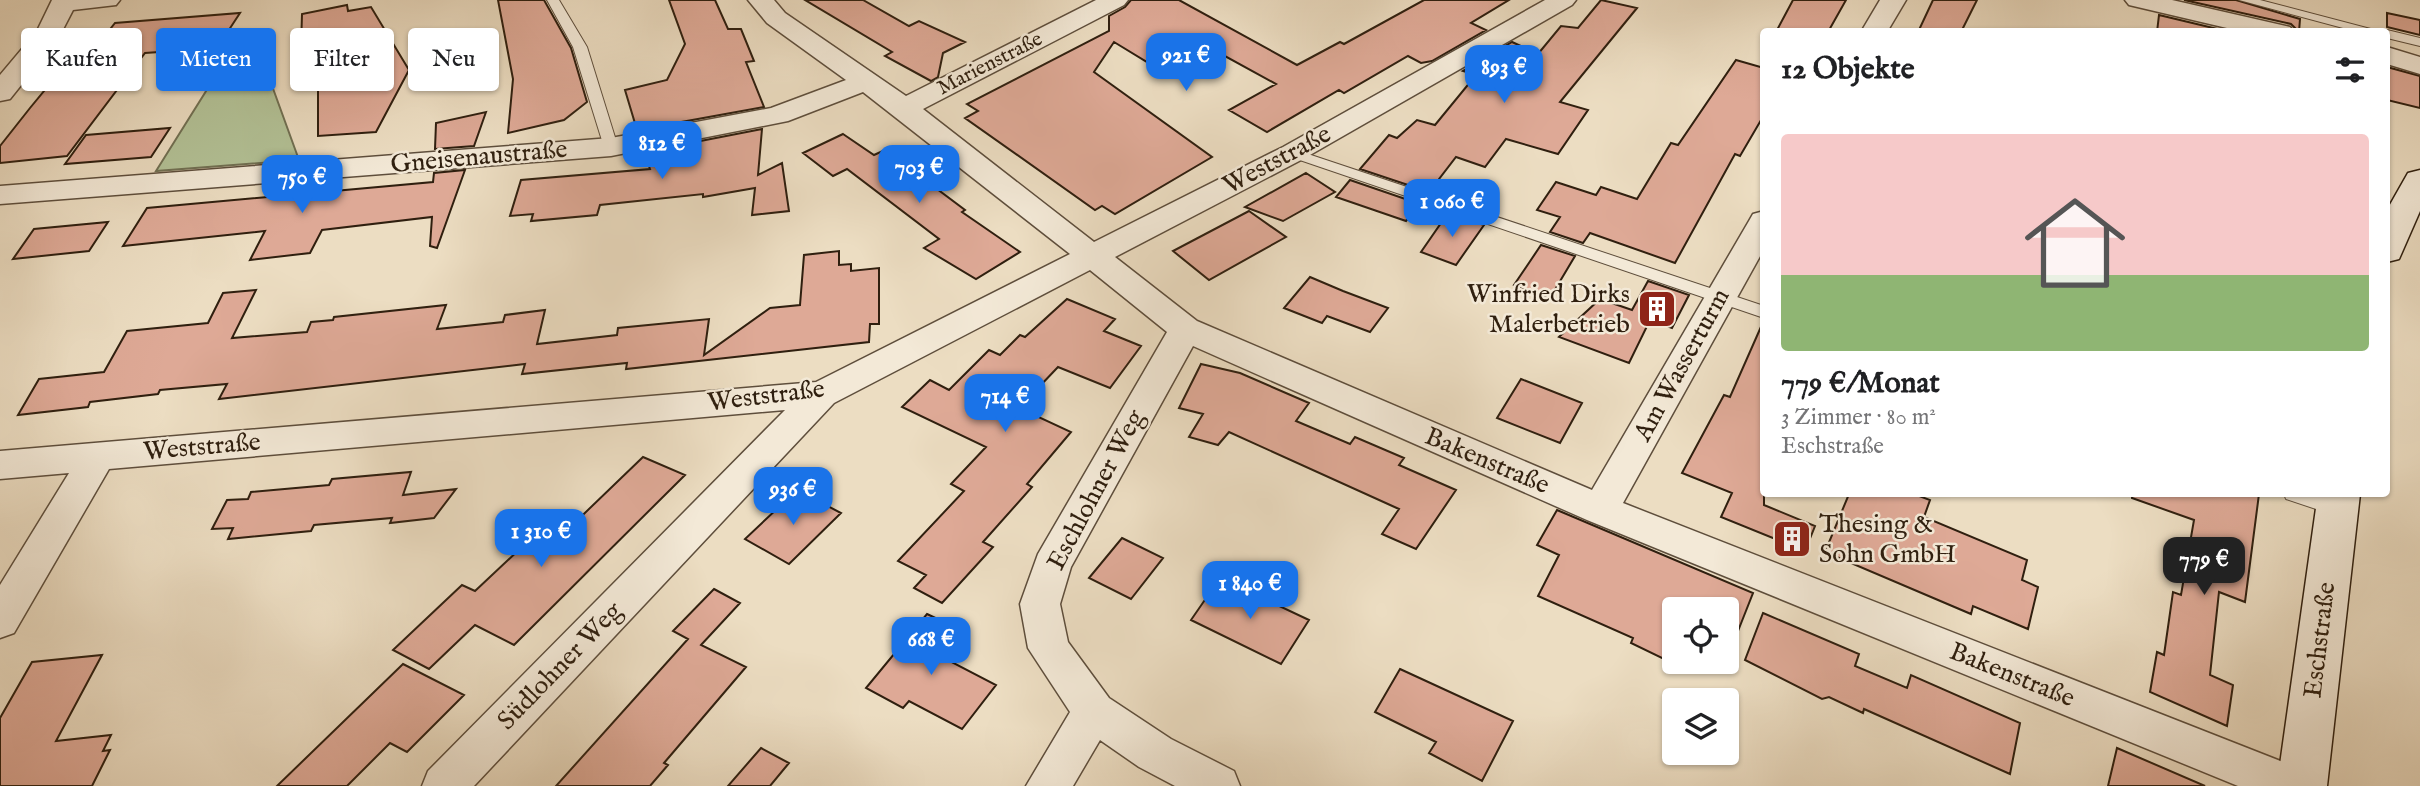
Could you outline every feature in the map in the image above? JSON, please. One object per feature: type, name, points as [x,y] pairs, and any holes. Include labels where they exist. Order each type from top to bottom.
[{"type":"main road","points":[[2390,244],[2420,180]]},
{"type":"main road","name":"Eschstraße","points":[[2302,786],[2338,501]]},
{"type":"street","points":[[0,93],[49,33],[65,2],[107,0]]},
{"type":"street","name":"Bakenstraße","points":[[761,0],[776,18],[904,108],[1185,329],[1600,510],[2290,786]]},
{"type":"street","name":"Marienstraße","points":[[904,108],[1115,0]]},
{"type":"street","name":"Weststraße","points":[[0,465],[822,394],[1293,153],[1563,0]]},
{"type":"street","points":[[1876,28],[1893,0]]},
{"type":"street","points":[[2138,0],[2263,28]]},
{"type":"street","points":[[2390,56],[2420,66]]},
{"type":"street","name":"Gneisenaustraße","points":[[0,195],[611,147],[778,115],[867,81]]},
{"type":"street","name":"Am Wasserturm","points":[[1600,510],[1760,228]]},
{"type":"street","name":"Eschlohner Weg","points":[[1185,329],[1052,565],[1040,604],[1049,648],[1094,711],[1155,753],[1218,786]]},
{"type":"street","name":"Südlohner Weg","points":[[444,786],[822,394]]},
{"type":"street","points":[[0,621],[98,456]]},
{"type":"street","points":[[1048,786],[1094,711]]},
{"type":"lane","points":[[553,0],[580,47],[611,147]]},
{"type":"lane","points":[[2245,0],[2360,28]]},
{"type":"lane","points":[[2390,35],[2420,42]]},
{"type":"lane","points":[[1293,153],[1760,311]]},
{"type":"lane","points":[[2312,497],[2338,501]]},
{"type":"green space","points":[[206,91],[274,91],[299,160],[156,171]]},
{"type":"building","points":[[498,0],[544,0],[571,48],[587,102],[564,120],[508,133],[513,79]]},
{"type":"building","points":[[669,0],[715,0],[728,29],[741,29],[754,61],[746,62],[764,107],[637,130],[625,90],[667,80],[685,44]]},
{"type":"building","points":[[805,0],[863,0],[909,26],[919,21],[965,42],[943,53],[938,77],[931,81],[885,56],[892,52]]},
{"type":"building","points":[[1131,0],[1179,0],[1297,65],[1340,42],[1344,44],[1424,0],[1509,0],[1471,23],[1486,30],[1432,61],[1421,63],[1408,56],[1344,93],[1339,90],[1267,132],[1229,110],[1276,84],[1192,38],[1147,62],[1114,42],[1094,72],[1212,157],[1115,214],[1102,206],[1095,210],[965,118],[978,111],[967,104],[1109,31],[1109,16],[1125,7]]},
{"type":"building","points":[[1601,0],[1637,8],[1560,102],[1588,110],[1558,154],[1506,139],[1485,167],[1456,157],[1429,192],[1360,169],[1389,135],[1397,138],[1417,120],[1435,125],[1476,75],[1463,71],[1512,42],[1538,54],[1561,26],[1578,28]]},
{"type":"building","points":[[1793,0],[1846,0],[1830,28],[1778,28]]},
{"type":"building","points":[[1933,0],[1977,0],[1963,28],[1920,28]]},
{"type":"building","points":[[2184,0],[2236,0],[2300,19],[2299,28]]},
{"type":"building","points":[[347,5],[348,11],[371,7],[384,28],[302,28],[302,14]]},
{"type":"building","points":[[240,13],[230,28],[156,28],[156,52],[145,53],[142,57],[142,28],[111,28],[115,23]]},
{"type":"building","points":[[2387,13],[2420,20],[2420,35],[2387,27]]},
{"type":"building","points":[[2159,15],[2213,28],[2157,28]]},
{"type":"building","points":[[394,45],[408,72],[376,132],[318,136],[318,91],[394,91]]},
{"type":"building","points":[[1736,60],[1760,67],[1760,122],[1740,156],[1735,154],[1675,263],[1590,233],[1583,243],[1550,232],[1560,217],[1537,210],[1556,182],[1596,195],[1601,187],[1637,199],[1671,143],[1678,145]]},
{"type":"building","points":[[2390,68],[2420,76],[2420,108],[2390,101]]},
{"type":"building","points":[[44,91],[116,91],[67,156],[0,163],[0,146]]},
{"type":"building","points":[[486,112],[474,146],[435,149],[436,123]]},
{"type":"building","points":[[170,128],[151,157],[65,164],[86,135]]},
{"type":"building","points":[[762,129],[758,175],[782,163],[789,211],[752,215],[755,188],[703,197],[703,194],[600,205],[597,215],[531,221],[533,214],[510,216],[521,180],[650,169],[644,152]]},
{"type":"building","points":[[843,134],[874,155],[885,150],[965,210],[962,212],[1020,252],[976,279],[924,248],[939,239],[847,169],[833,176],[803,153]]},
{"type":"building","points":[[465,170],[437,248],[430,246],[432,217],[322,230],[310,253],[250,260],[265,231],[123,246],[147,208],[433,182],[434,173]]},
{"type":"building","points":[[1306,173],[1335,192],[1283,221],[1245,207]]},
{"type":"building","points":[[1350,180],[1420,204],[1406,221],[1336,197]]},
{"type":"building","points":[[1249,211],[1286,237],[1209,280],[1173,251]]},
{"type":"building","points":[[1448,213],[1484,225],[1456,265],[1421,252]]},
{"type":"building","points":[[108,222],[89,251],[13,259],[34,229]]},
{"type":"building","points":[[1541,245],[1575,256],[1550,298],[1514,285]]},
{"type":"building","points":[[839,251],[839,265],[851,264],[851,271],[879,268],[879,324],[870,324],[869,342],[626,369],[627,363],[522,374],[525,364],[219,399],[227,384],[160,390],[158,394],[90,402],[88,407],[18,415],[39,379],[104,372],[127,331],[208,323],[223,293],[256,290],[232,338],[307,332],[311,322],[333,320],[334,317],[446,305],[437,329],[503,322],[505,315],[545,310],[537,344],[617,335],[618,328],[709,319],[704,355],[770,308],[800,305],[804,255]]},
{"type":"building","points":[[1310,277],[1388,308],[1370,332],[1327,316],[1322,323],[1284,308]]},
{"type":"building","points":[[1648,281],[1689,295],[1672,328],[1650,320],[1629,363],[1559,337],[1600,299],[1632,310]]},
{"type":"building","points":[[1067,299],[1115,319],[1104,331],[1141,346],[1110,388],[1058,367],[1019,408],[1071,432],[1027,484],[1032,487],[983,542],[993,547],[942,603],[914,588],[926,575],[898,561],[964,491],[951,484],[986,447],[902,407],[930,380],[949,390],[989,350],[1000,355],[1020,335],[1025,337]]},
{"type":"building","points":[[1760,329],[1760,497],[1764,497],[1764,505],[1815,526],[1805,551],[1721,517],[1732,493],[1682,473],[1724,395],[1730,397]]},
{"type":"building","points":[[1201,364],[1240,373],[1309,403],[1296,421],[1350,444],[1355,437],[1404,458],[1399,465],[1456,490],[1416,549],[1382,534],[1399,509],[1229,432],[1218,445],[1189,437],[1203,414],[1179,408]]},
{"type":"building","points":[[1521,379],[1582,403],[1560,443],[1497,418]]},
{"type":"building","points":[[643,457],[685,475],[514,645],[475,625],[429,669],[393,650],[462,585],[475,591],[522,547],[512,542],[534,522],[562,535]]},
{"type":"building","points":[[411,472],[403,495],[456,489],[434,518],[390,523],[392,518],[314,525],[311,531],[228,539],[233,528],[212,529],[227,500],[248,499],[251,492],[329,485],[332,479]]},
{"type":"building","points":[[797,490],[841,513],[789,564],[745,539]]},
{"type":"building","points":[[1848,497],[1922,497],[1930,500],[1924,517],[2027,560],[2022,580],[2038,587],[2028,629],[1973,606],[1971,614],[1825,552]]},
{"type":"building","points":[[2259,497],[2245,602],[2219,592],[2210,675],[2233,685],[2227,726],[2150,692],[2157,652],[2164,655],[2173,592],[2181,595],[2194,520],[2132,498]]},
{"type":"building","points":[[1557,510],[1753,593],[1739,628],[1739,597],[1662,597],[1662,658],[1631,643],[1633,638],[1538,596],[1559,555],[1537,545]]},
{"type":"building","points":[[1122,538],[1163,558],[1131,599],[1089,578]]},
{"type":"building","points":[[1220,578],[1309,620],[1281,664],[1191,620]]},
{"type":"building","points":[[714,589],[740,603],[701,645],[746,667],[664,763],[668,765],[650,786],[556,786],[688,639],[673,631]]},
{"type":"building","points":[[1763,613],[1859,654],[1855,666],[1907,688],[1911,675],[2020,723],[2010,774],[1864,709],[1863,713],[1829,697],[1822,699],[1745,660]]},
{"type":"building","points":[[927,614],[957,628],[936,654],[996,685],[962,729],[909,701],[903,708],[866,688]]},
{"type":"building","points":[[102,655],[56,741],[111,735],[103,751],[110,750],[92,786],[0,786],[0,718],[32,662]]},
{"type":"building","points":[[403,664],[464,695],[407,752],[390,743],[347,786],[277,786]]},
{"type":"building","points":[[1400,669],[1513,721],[1482,781],[1429,753],[1436,742],[1375,712]]},
{"type":"building","points":[[761,748],[789,763],[770,786],[728,786]]},
{"type":"building","points":[[2117,748],[2205,786],[2108,786]]},
{"type":"place","name":"Winfried Dirks Malerbetrieb","points":[[1657,309]]},
{"type":"place","name":"Thesing & Sohn GmbH","points":[[1792,539]]}]
